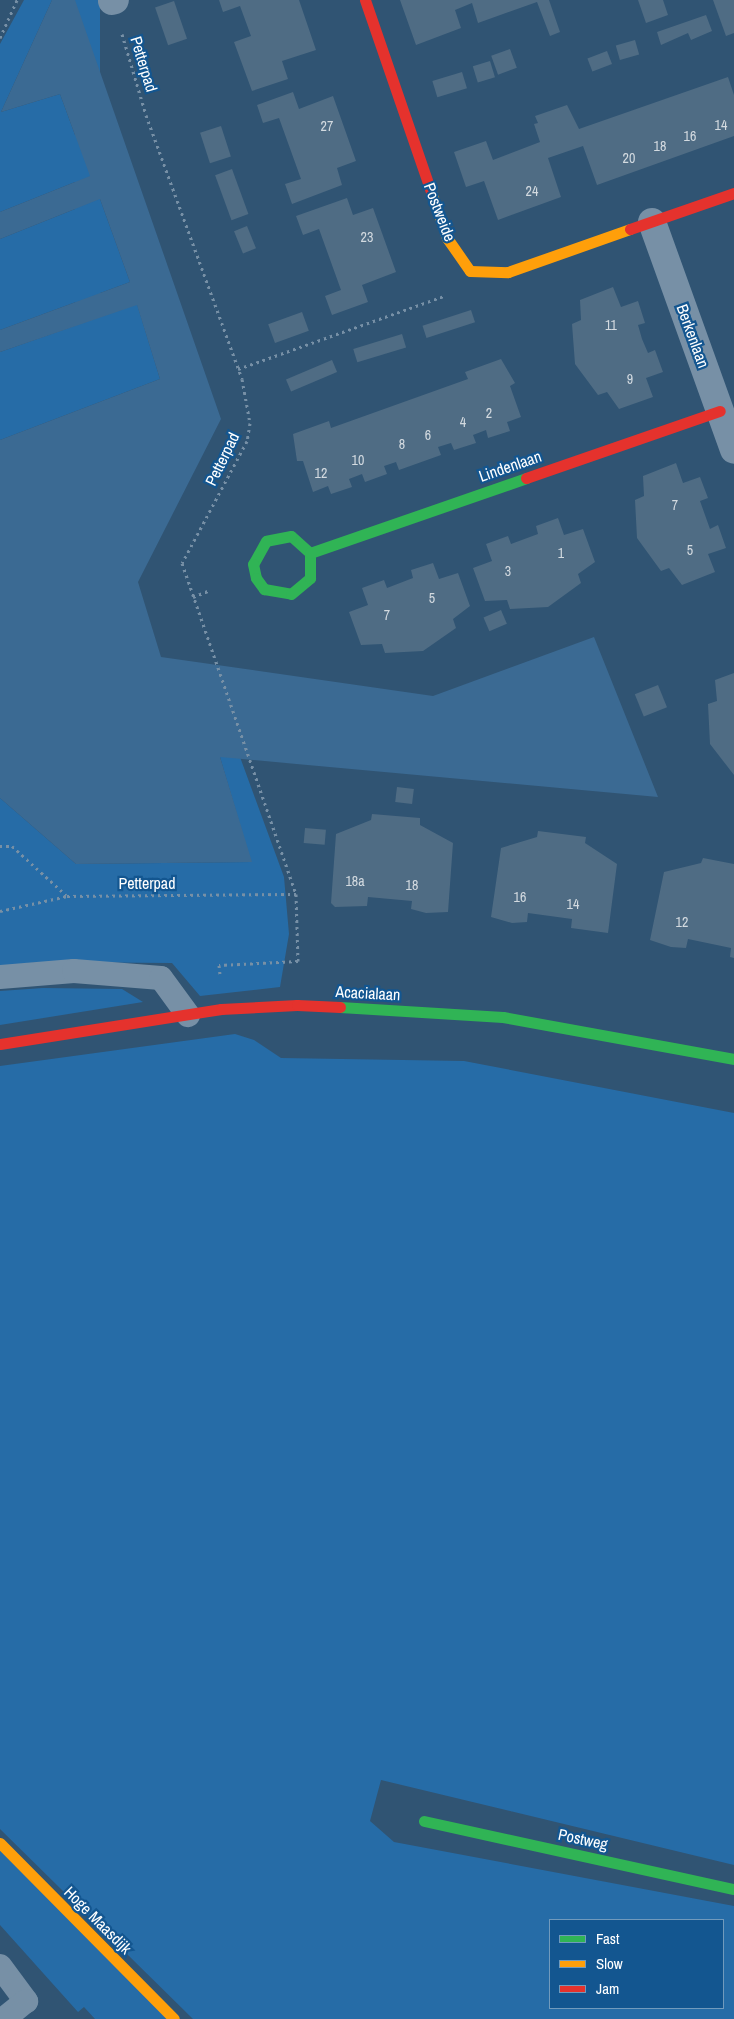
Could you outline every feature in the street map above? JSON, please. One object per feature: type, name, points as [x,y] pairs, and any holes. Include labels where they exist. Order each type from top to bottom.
[{"type":"street","name":"Postweide","points":[[365,0],[447,238],[470,271]]},
{"type":"street","points":[[470,271],[508,272],[734,193]]},
{"type":"street","name":"Berkenlaan","points":[[652,222],[734,450]]},
{"type":"street","name":"Lindenlaan","points":[[310,553],[720,411]]},
{"type":"street","points":[[291,536],[310,553],[310,578],[292,594],[277,594],[264,588],[256,578],[253,564],[266,540],[291,536]]},
{"type":"street","name":"Acacialaan","points":[[0,1044],[188,1015],[297,1005],[503,1017],[734,1059]]},
{"type":"street","name":"Postweg","points":[[424,1821],[734,1889]]},
{"type":"street","name":"Hoge Maasdijk","points":[[0,1843],[174,2019]]},
{"type":"lane","points":[[0,977],[74,971],[161,978],[188,1015]]},
{"type":"lane","points":[[0,1966],[26,2001],[4,2019]]},
{"type":"path","points":[[0,38],[17,0]]},
{"type":"path","name":"Petterpad","points":[[114,0],[146,115],[238,369],[250,423],[247,441],[182,563],[296,894],[298,961]]},
{"type":"path","points":[[238,369],[444,296],[470,271]]},
{"type":"path","points":[[194,597],[210,590]]},
{"type":"path","points":[[0,846],[12,846],[67,896]]},
{"type":"path","name":"Petterpad","points":[[0,911],[67,896],[296,894]]},
{"type":"shaded area","points":[[24,0],[52,0],[1,112],[60,94],[90,176],[0,212],[0,44]]},
{"type":"shaded area","points":[[52,0],[75,0],[221,419],[138,582],[161,657],[433,696],[594,637],[658,797],[220,757],[252,862],[76,864],[0,798],[0,440],[160,379],[137,305],[0,352],[0,330],[130,282],[100,199],[0,239],[0,212],[90,176],[60,94],[1,112]]},
{"type":"shaded area","points":[[75,0],[100,0],[100,389],[75,389]]},
{"type":"shaded area","points":[[100,199],[130,282],[0,330],[0,239]]},
{"type":"shaded area","points":[[137,304],[160,379],[0,440],[0,352]]},
{"type":"shaded area","points":[[220,757],[240,757],[284,877],[289,934],[280,987],[200,996],[172,963],[42,962],[0,966],[0,798],[76,864],[251,862]]},
{"type":"shaded area","points":[[43,988],[122,989],[143,1002],[0,1025],[0,991]]},
{"type":"shaded area","points":[[235,1034],[254,1040],[281,1058],[464,1061],[734,1113],[734,1865],[381,1780],[370,1821],[394,1842],[734,1906],[734,2019],[193,2019],[0,1829],[0,1066]]},
{"type":"shaded area","points":[[0,1849],[169,2019],[95,2019],[84,2007],[78,2012],[0,1925]]},
{"type":"building","points":[[219,0],[299,0],[316,50],[282,61],[288,79],[252,91],[234,42],[251,36],[240,6],[223,12]]},
{"type":"building","points":[[400,0],[549,0],[560,32],[550,36],[537,2],[478,23],[472,3],[455,10],[461,28],[416,45]]},
{"type":"building","points":[[638,0],[663,0],[668,15],[646,23]]},
{"type":"building","points":[[713,0],[734,0],[734,33],[726,36]]},
{"type":"building","points":[[174,1],[187,39],[168,45],[155,8]]},
{"type":"building","points":[[706,15],[712,31],[691,40],[688,33],[661,45],[657,32]]},
{"type":"building","points":[[635,40],[639,54],[620,60],[616,46]]},
{"type":"building","points":[[510,49],[517,68],[498,75],[491,56]]},
{"type":"building","points":[[607,51],[612,64],[592,72],[587,59]]},
{"type":"building","points":[[490,61],[495,77],[478,83],[473,66]]},
{"type":"building","points":[[462,72],[467,88],[437,97],[432,81]]},
{"type":"building","points":[[728,77],[734,95],[734,136],[597,185],[583,146],[548,158],[561,197],[498,220],[484,181],[466,187],[454,152],[486,141],[493,160],[540,142],[534,124],[538,123],[535,116],[567,105],[579,129]]},
{"type":"building","points":[[293,92],[299,109],[333,96],[356,161],[337,168],[342,185],[292,204],[285,184],[301,179],[279,118],[263,123],[257,105]]},
{"type":"building","points":[[221,126],[231,156],[210,163],[200,133]]},
{"type":"building","points":[[232,169],[248,214],[232,220],[215,175]]},
{"type":"building","points":[[347,198],[353,215],[373,208],[396,272],[362,285],[368,302],[332,315],[325,296],[341,290],[319,229],[303,235],[296,216]]},
{"type":"building","points":[[247,226],[256,248],[243,253],[234,231]]},
{"type":"building","points":[[613,287],[621,307],[638,301],[645,323],[638,325],[642,339],[648,353],[655,350],[663,372],[646,378],[653,397],[619,409],[607,392],[598,395],[575,364],[572,324],[581,320],[580,300]]},
{"type":"building","points":[[471,310],[475,322],[427,338],[422,326]]},
{"type":"building","points":[[302,312],[309,331],[275,343],[268,324]]},
{"type":"building","points":[[402,334],[406,347],[357,362],[353,349]]},
{"type":"building","points":[[501,359],[515,383],[510,386],[521,417],[507,422],[510,431],[488,438],[486,430],[473,435],[476,443],[454,450],[451,443],[438,447],[441,455],[399,470],[396,462],[384,466],[387,474],[365,482],[362,474],[349,479],[352,487],[331,494],[328,486],[313,492],[303,461],[297,461],[293,434],[329,421],[331,428],[468,379],[465,372]]},
{"type":"building","points":[[332,360],[337,372],[291,392],[286,380]]},
{"type":"building","points":[[676,463],[683,483],[700,477],[708,498],[700,501],[710,529],[718,525],[726,548],[708,554],[715,572],[682,585],[669,568],[661,571],[637,538],[635,500],[644,496],[643,476]]},
{"type":"building","points":[[558,518],[564,535],[583,529],[595,562],[578,574],[581,583],[548,607],[510,609],[507,600],[485,601],[473,568],[492,561],[486,544],[508,536],[511,544],[538,534],[536,526]]},
{"type":"building","points":[[433,563],[439,579],[458,573],[470,606],[453,619],[456,628],[423,651],[385,653],[382,644],[361,645],[349,612],[368,605],[362,588],[384,580],[387,588],[413,578],[411,570]]},
{"type":"building","points":[[501,610],[507,624],[489,631],[484,617]]},
{"type":"building","points":[[734,673],[734,775],[710,744],[708,704],[717,701],[715,680]]},
{"type":"building","points":[[658,685],[667,707],[644,717],[635,694]]},
{"type":"building","points":[[397,787],[414,789],[412,804],[395,802]]},
{"type":"building","points":[[372,814],[420,818],[420,825],[453,843],[448,912],[426,913],[411,909],[412,901],[368,897],[367,906],[335,907],[331,903],[336,834],[371,820]]},
{"type":"building","points":[[305,828],[326,830],[325,845],[304,843]]},
{"type":"building","points":[[538,831],[586,837],[585,843],[617,864],[608,933],[571,928],[572,919],[528,913],[527,922],[512,923],[491,917],[501,848],[537,837]]},
{"type":"building","points":[[703,858],[734,864],[734,958],[730,957],[731,948],[688,939],[686,948],[671,947],[650,940],[664,872],[701,863]]},
{"type":"traffic: fast","points":[[310,553],[291,536],[266,541],[253,564],[256,578],[264,589],[291,594],[310,578],[310,553],[526,478]]},
{"type":"traffic: fast","points":[[340,1007],[503,1017],[734,1059]]},
{"type":"traffic: fast","points":[[424,1821],[734,1889]]},
{"type":"traffic: slow","points":[[431,192],[447,238],[470,271],[508,272],[630,229]]},
{"type":"traffic: slow","points":[[0,1843],[174,2019]]},
{"type":"traffic: jam","points":[[365,0],[431,192]]},
{"type":"traffic: jam","points":[[630,229],[734,193]]},
{"type":"traffic: jam","points":[[526,478],[720,411]]},
{"type":"traffic: jam","points":[[0,1044],[221,1009],[297,1005],[340,1007]]}]
